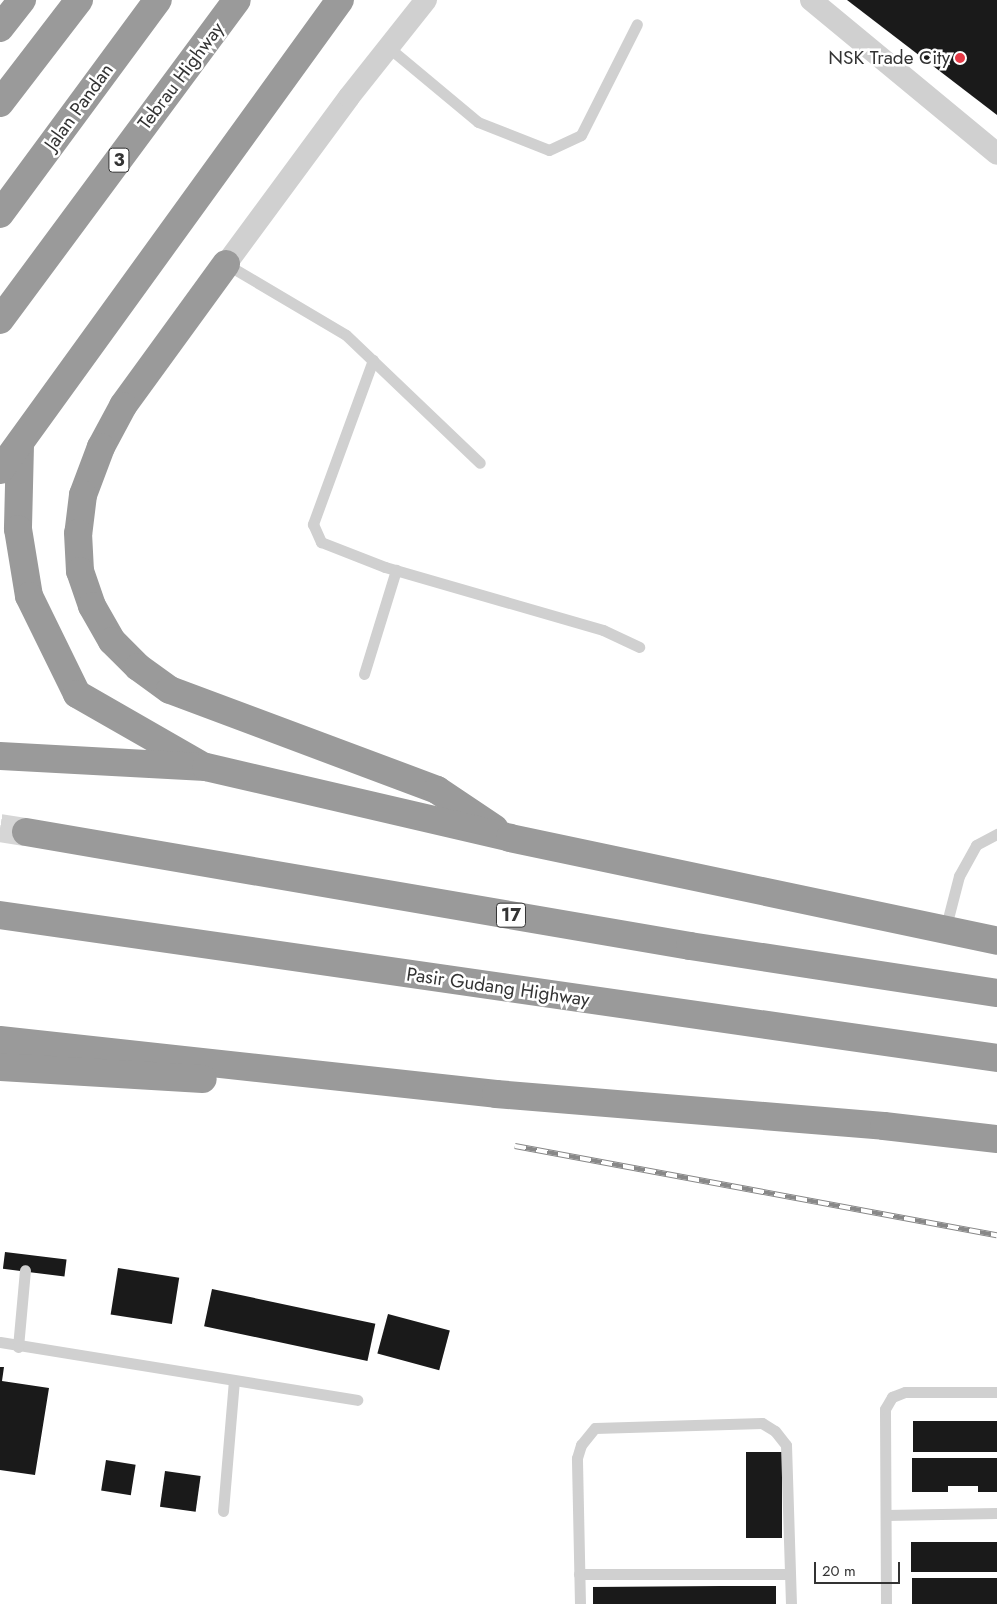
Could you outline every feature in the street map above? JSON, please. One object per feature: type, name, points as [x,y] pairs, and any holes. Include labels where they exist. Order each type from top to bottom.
[{"type":"highway","points":[[0,28],[22,0]]},
{"type":"highway","points":[[0,103],[79,0]]},
{"type":"highway","name":"Jalan Pandan","points":[[0,214],[158,0]]},
{"type":"highway","name":"Tebrau Highway","points":[[0,320],[237,0]]},
{"type":"highway","points":[[0,470],[20,445],[62,381],[340,0]]},
{"type":"highway","points":[[226,264],[124,406],[101,447],[83,495],[78,533],[80,572],[92,606],[112,641],[138,667],[170,690],[437,790],[510,838]]},
{"type":"highway","points":[[20,445],[18,529],[29,596],[78,694],[206,767]]},
{"type":"highway","points":[[0,756],[206,767],[510,838],[997,941]]},
{"type":"highway","name":"17","points":[[26,832],[690,946],[997,993]]},
{"type":"highway","name":"Pasir Gudang Highway","points":[[0,914],[997,1058]]},
{"type":"highway","points":[[0,1040],[496,1094],[884,1126],[997,1139]]},
{"type":"highway","points":[[0,1067],[496,1094]]},
{"type":"street","points":[[226,264],[388,47],[426,0]]},
{"type":"street","points":[[811,0],[997,154]]},
{"type":"lane","points":[[388,47],[478,122],[549,150],[581,135],[637,24]]},
{"type":"lane","points":[[226,264],[346,335],[480,463]]},
{"type":"lane","points":[[374,360],[314,524],[321,542],[396,570],[603,630],[639,647]]},
{"type":"lane","points":[[364,674],[396,570]]},
{"type":"lane","points":[[945,930],[959,876],[976,845],[997,834]]},
{"type":"lane","points":[[18,1347],[25,1270]]},
{"type":"lane","points":[[0,1342],[18,1347],[357,1400]]},
{"type":"lane","points":[[223,1511],[234,1380]]},
{"type":"lane","points":[[886,1604],[885,1409],[892,1397],[905,1392],[997,1392]]},
{"type":"lane","points":[[580,1604],[577,1458],[581,1445],[595,1428],[762,1423],[775,1431],[786,1445],[791,1604]]},
{"type":"lane","points":[[886,1514],[997,1513]]},
{"type":"lane","points":[[579,1574],[790,1574]]},
{"type":"building","name":"NSK Trade City","points":[[847,0],[997,0],[997,115]]},
{"type":"building","points":[[5,1252],[67,1260],[64,1276],[3,1269]]},
{"type":"building","points":[[118,1268],[179,1278],[172,1324],[111,1314]]},
{"type":"building","points":[[212,1289],[375,1324],[367,1361],[204,1326]]},
{"type":"building","points":[[388,1314],[450,1331],[439,1370],[377,1354]]},
{"type":"building","points":[[0,1367],[4,1367],[2,1381],[49,1388],[35,1475],[0,1470]]},
{"type":"building","points":[[913,1421],[997,1421],[997,1452],[913,1452]]},
{"type":"building","points":[[746,1452],[782,1452],[782,1538],[746,1538]]},
{"type":"building","points":[[912,1458],[997,1458],[997,1492],[978,1492],[978,1486],[948,1486],[948,1492],[912,1492]]},
{"type":"building","points":[[106,1460],[136,1465],[131,1495],[101,1491]]},
{"type":"building","points":[[165,1471],[201,1476],[196,1512],[160,1507]]},
{"type":"building","points":[[911,1542],[997,1542],[997,1572],[911,1572]]},
{"type":"building","points":[[912,1578],[997,1578],[997,1604],[912,1604]]},
{"type":"building","points":[[776,1586],[776,1604],[593,1604],[593,1587]]},
{"type":"tunnel","points":[[0,828],[26,832]]},
{"type":"railway","points":[[515,1146],[997,1235]]},
{"type":"place","name":"NSK Trade City","points":[[960,58]]}]
